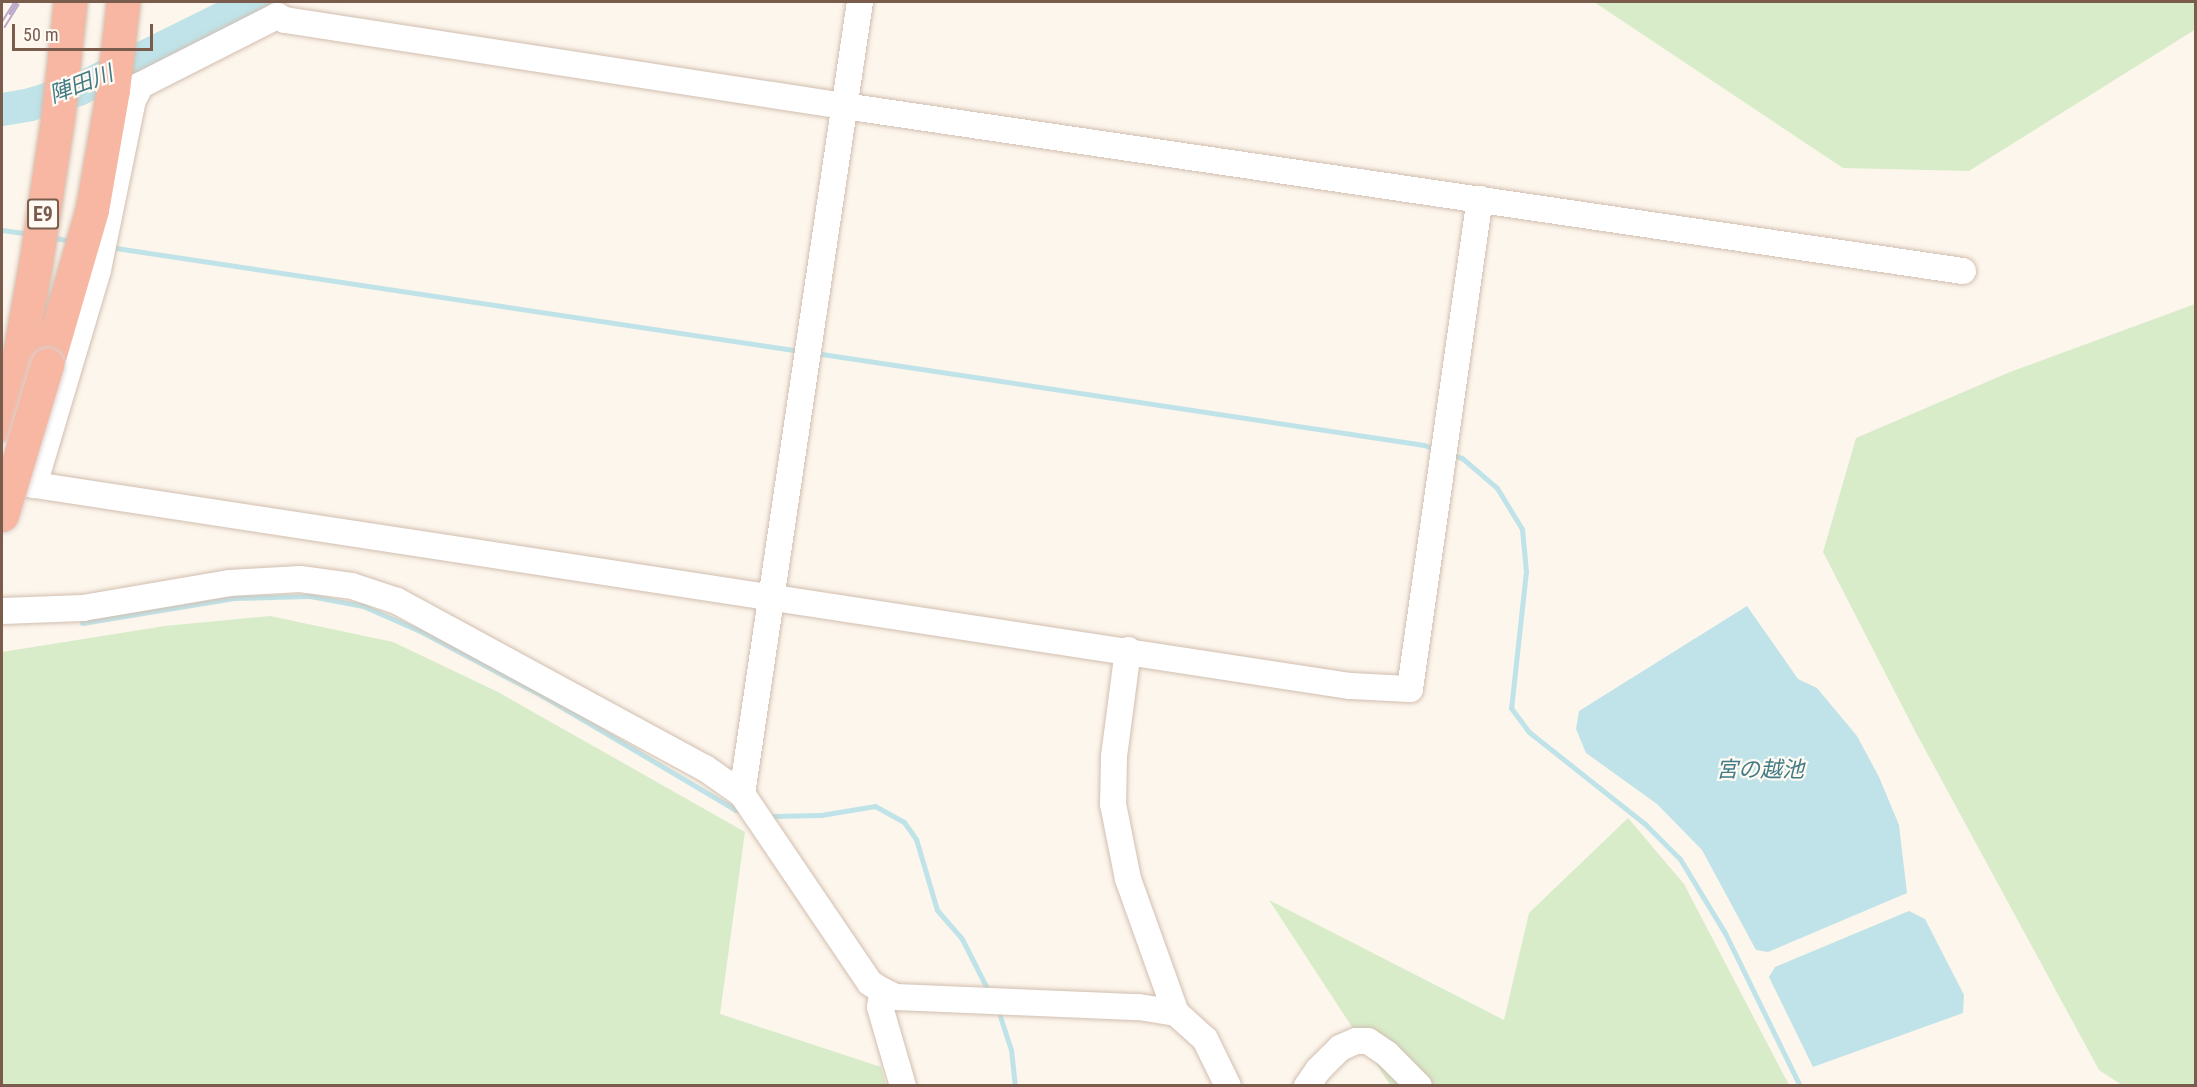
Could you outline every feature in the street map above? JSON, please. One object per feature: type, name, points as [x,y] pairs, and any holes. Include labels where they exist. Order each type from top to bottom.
[{"type":"highway","points":[[36,261],[47,77],[48,2]]},
{"type":"highway","name":"E9","points":[[2,424],[19,356],[36,261],[58,115],[70,2]]},
{"type":"highway","name":"E9","points":[[2,515],[47,365],[98,86],[106,2]]},
{"type":"highway","points":[[47,365],[92,210],[113,90],[123,2]]},
{"type":"street","points":[[742,794],[860,2]]},
{"type":"street","points":[[34,485],[101,258],[133,100],[141,85],[275,8],[285,20],[844,106],[1963,271]]},
{"type":"street","points":[[2,480],[1128,650],[1350,686],[1410,689],[1480,199]]},
{"type":"street","points":[[2,611],[83,608],[229,583],[300,579],[352,586],[397,601],[705,768],[742,794],[870,983],[883,991],[896,997],[1140,1007],[1176,1013]]},
{"type":"street","points":[[1128,650],[1114,757],[1113,804],[1128,879],[1176,1013],[1204,1039],[1228,1086]]},
{"type":"street","points":[[883,991],[880,1007],[903,1086]]},
{"type":"street","points":[[1307,1086],[1318,1070],[1341,1048],[1356,1041],[1368,1041],[1387,1054],[1419,1086]]},
{"type":"green space","points":[[1594,2],[2195,2],[2196,29],[1969,171],[1843,168]]},
{"type":"green space","points":[[2195,304],[2195,1085],[2122,1085],[2099,1070],[1915,731],[1823,552],[1856,438],[2010,372]]},
{"type":"green space","points":[[270,616],[393,642],[498,692],[745,832],[720,1014],[881,1067],[886,1085],[2,1085],[2,652],[165,626]]},
{"type":"green space","points":[[1628,818],[1684,884],[1789,1085],[1390,1085],[1269,900],[1504,1020],[1529,913]]},
{"type":"water","name":"宮の越池","points":[[1747,606],[1798,679],[1817,688],[1857,736],[1879,777],[1899,825],[1907,893],[1768,952],[1756,950],[1702,850],[1657,804],[1586,753],[1576,729],[1579,711]]},
{"type":"water","points":[[1909,911],[1925,919],[1964,995],[1963,1013],[1813,1067],[1769,977],[1775,967]]},
{"type":"waterway","name":"陣田川","points":[[2,109],[30,104],[78,89],[254,2]]},
{"type":"waterway","points":[[2,230],[29,234]]},
{"type":"waterway","points":[[50,237],[70,241]]},
{"type":"waterway","points":[[109,247],[800,351]]},
{"type":"waterway","points":[[815,353],[1424,445],[1437,450]]},
{"type":"waterway","points":[[1452,455],[1462,458],[1497,488],[1522,529],[1526,571],[1511,708],[1529,732],[1645,824],[1680,859],[1725,933],[1800,1086]]},
{"type":"waterway","points":[[82,623],[234,598],[310,596],[363,606],[422,632],[543,696],[736,810],[744,811]]},
{"type":"waterway","points":[[774,816],[821,815],[875,806],[904,822],[916,839],[937,910],[962,939],[988,990]]},
{"type":"waterway","points":[[1000,1016],[1011,1049],[1015,1086]]},
{"type":"railway","points":[[2,26],[17,2]]}]
